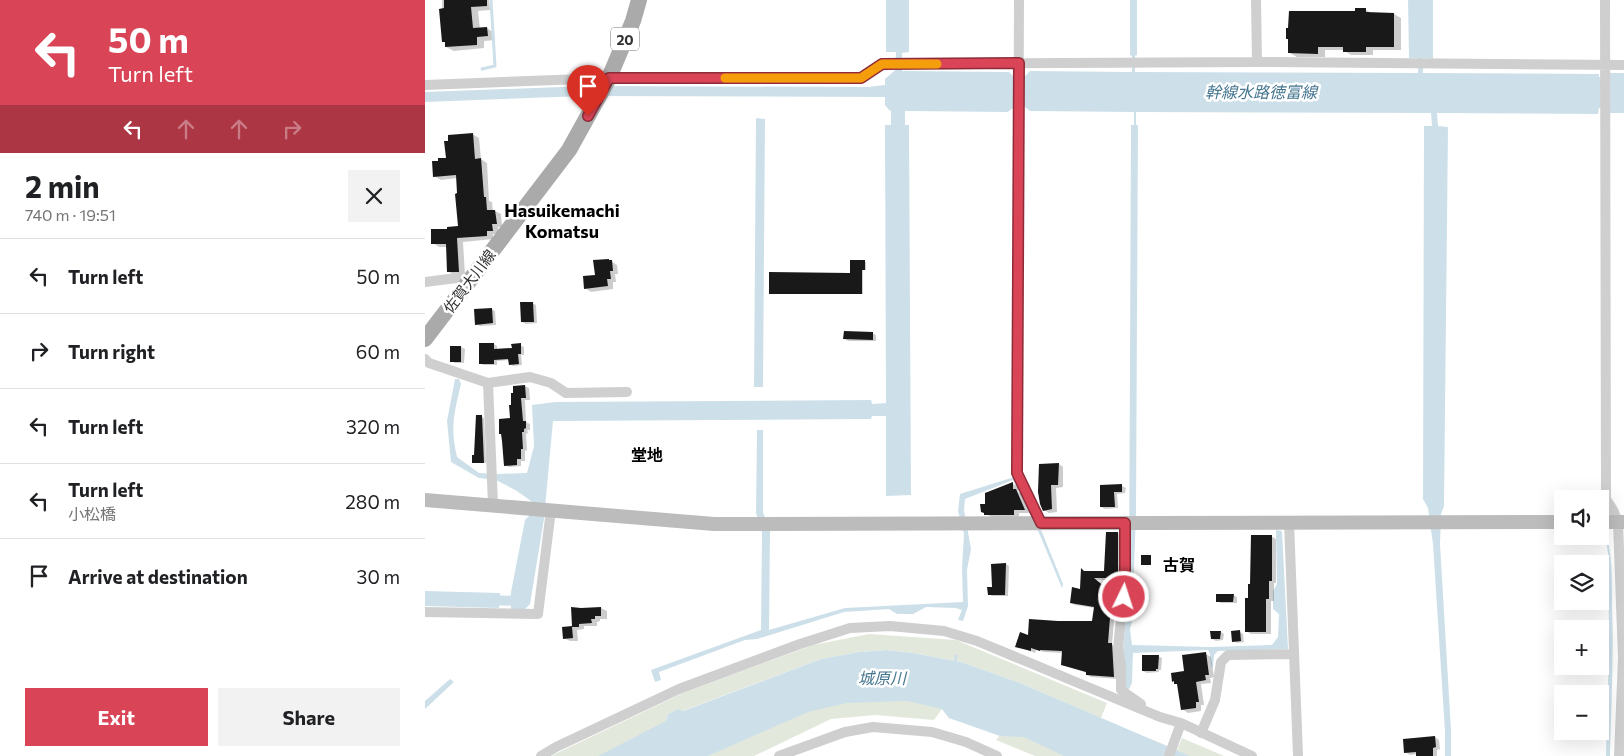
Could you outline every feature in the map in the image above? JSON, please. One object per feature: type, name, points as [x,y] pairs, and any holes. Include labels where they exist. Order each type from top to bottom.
[{"type":"main road","name":"20","points":[[609,78],[633,21],[639,0]]},
{"type":"main road","name":"佐賀大川線","points":[[428,328],[468,282],[569,150],[609,78]]},
{"type":"street","points":[[1019,0],[1017,473],[1038,523]]},
{"type":"street","points":[[1256,0],[1257,62]]},
{"type":"street","points":[[1605,0],[1605,499],[1613,510],[1612,522],[1623,658],[1619,756]]},
{"type":"street","points":[[425,85],[609,78],[861,78],[882,64],[1020,67],[1257,62],[1605,69],[1624,65]]},
{"type":"street","points":[[425,282],[456,278],[468,282]]},
{"type":"street","points":[[425,359],[429,363],[488,382],[530,377],[551,383],[566,393],[627,392]]},
{"type":"street","points":[[488,382],[493,505]]},
{"type":"street","points":[[425,500],[714,524],[1554,522]]},
{"type":"street","points":[[425,612],[538,614],[549,510]]},
{"type":"street","points":[[1289,522],[1298,756]]},
{"type":"street","points":[[1132,523],[1118,648],[1121,665],[1121,690],[1137,702],[1153,710],[1160,717]]},
{"type":"street","points":[[541,756],[679,689],[800,644],[850,628],[890,626],[944,631],[977,641],[1180,726],[1201,733],[1252,756]]},
{"type":"street","points":[[1201,733],[1215,700],[1221,662],[1228,655],[1294,654]]},
{"type":"street","points":[[1169,756],[1180,726]]},
{"type":"street","points":[[779,756],[845,732],[873,727],[932,732],[966,742],[997,756]]},
{"type":"shaded area","points":[[869,634],[956,640],[1107,703],[1101,718],[1020,683],[961,662],[887,650],[859,652],[821,659],[682,711],[678,709],[668,714],[666,721],[621,756],[551,756],[683,693],[813,645]]},
{"type":"shaded area","points":[[915,691],[1080,756],[1035,756],[996,740],[1000,735],[949,718],[942,709],[934,720],[875,715],[831,719],[754,756],[708,756],[809,707]]},
{"type":"shaded area","points":[[1146,737],[1177,750],[1182,738],[1224,756],[1183,756]]},
{"type":"water","name":"幹線水路徳富線","points":[[886,0],[909,0],[909,52],[902,53],[902,71],[1009,72],[1013,76],[1025,76],[1030,71],[1132,72],[1132,56],[1130,55],[1130,0],[1137,0],[1137,55],[1135,56],[1135,72],[1418,73],[1418,58],[1409,58],[1408,0],[1433,0],[1433,59],[1423,58],[1423,73],[1599,74],[1599,77],[1609,77],[1610,73],[1624,73],[1624,113],[1610,113],[1609,108],[1599,108],[1598,114],[1437,113],[1438,126],[1448,127],[1444,506],[1441,514],[1440,544],[1451,756],[1445,756],[1433,544],[1428,508],[1423,499],[1424,126],[1432,126],[1431,113],[1136,112],[1136,125],[1138,125],[1136,513],[1134,614],[1130,629],[1132,645],[1210,647],[1272,645],[1278,637],[1279,614],[1273,609],[1273,591],[1277,584],[1276,530],[1282,531],[1288,649],[1218,651],[1214,655],[1213,668],[1208,650],[1133,653],[1132,683],[1128,691],[1123,687],[1123,649],[1129,589],[1131,125],[1134,125],[1134,112],[1030,111],[1025,107],[1013,108],[1008,112],[905,111],[905,125],[909,125],[911,495],[886,496],[886,416],[872,416],[871,419],[553,421],[544,519],[530,604],[524,610],[511,610],[511,592],[525,520],[529,516],[531,501],[496,480],[479,478],[451,462],[447,421],[455,379],[459,379],[461,384],[453,429],[457,457],[479,473],[527,473],[534,446],[532,405],[555,402],[871,400],[872,404],[886,403],[885,125],[891,125],[891,111],[885,105],[885,97],[584,96],[425,102],[425,92],[588,86],[868,87],[885,85],[885,79],[895,71],[896,52],[886,52]]},
{"type":"water","points":[[756,118],[765,119],[763,387],[754,387]]},
{"type":"water","points":[[757,430],[763,430],[763,512],[770,531],[769,630],[845,608],[963,602],[964,534],[958,511],[960,494],[1014,477],[1042,532],[1063,584],[1062,588],[1039,533],[1013,480],[965,499],[964,510],[971,549],[967,570],[968,606],[963,621],[958,620],[962,610],[956,608],[926,607],[913,614],[897,614],[889,609],[844,612],[757,639],[745,640],[659,672],[661,680],[655,682],[651,670],[761,630],[762,532],[756,513]]},
{"type":"water","points":[[1607,545],[1609,545],[1610,549],[1612,570],[1613,662],[1610,756],[1606,756],[1606,740],[1609,740]]},
{"type":"water","points":[[425,591],[500,593],[499,608],[425,606]]},
{"type":"water","name":"城原川","points":[[887,650],[961,662],[1020,683],[1190,756],[1064,756],[1024,737],[1000,736],[949,718],[942,709],[907,701],[847,703],[808,712],[708,756],[598,756],[666,721],[668,714],[678,709],[683,711],[821,659],[859,652]]},
{"type":"water","points":[[450,679],[454,682],[425,709],[425,701]]},
{"type":"building","points":[[444,0],[487,0],[487,6],[471,7],[473,28],[487,27],[488,36],[477,37],[477,45],[445,47],[445,42],[442,42],[439,9],[444,8]]},
{"type":"building","points":[[1355,8],[1366,8],[1366,12],[1394,13],[1394,47],[1366,47],[1366,52],[1343,52],[1343,47],[1318,47],[1318,54],[1288,53],[1286,28],[1288,28],[1289,11],[1355,11]]},
{"type":"building","points":[[473,133],[475,159],[481,158],[487,210],[495,210],[497,224],[492,224],[493,231],[487,231],[487,236],[457,238],[459,272],[447,272],[446,244],[431,244],[431,229],[447,229],[447,227],[458,226],[455,194],[457,193],[456,175],[433,177],[432,161],[438,161],[438,158],[446,158],[444,141],[448,141],[448,135]]},
{"type":"building","points":[[593,260],[612,260],[613,271],[610,271],[611,279],[607,279],[608,286],[584,289],[583,276],[595,275]]},
{"type":"building","points":[[850,260],[865,260],[865,270],[862,270],[862,294],[769,294],[769,272],[850,273]]},
{"type":"building","points":[[520,302],[533,302],[534,322],[521,322]]},
{"type":"building","points":[[492,308],[493,323],[475,325],[474,309]]},
{"type":"building","points":[[844,331],[873,332],[873,340],[843,339]]},
{"type":"building","points":[[479,343],[494,343],[494,349],[512,348],[511,344],[521,343],[521,354],[518,354],[519,364],[509,365],[508,359],[494,360],[494,364],[479,364]]},
{"type":"building","points":[[450,346],[461,346],[461,362],[450,362]]},
{"type":"building","points":[[525,385],[526,398],[521,398],[523,421],[526,421],[526,428],[522,432],[523,449],[521,449],[521,459],[517,459],[517,465],[504,466],[501,434],[499,434],[499,419],[510,418],[509,405],[511,405],[513,386]]},
{"type":"building","points":[[476,415],[482,415],[484,463],[472,463]]},
{"type":"building","points":[[1059,463],[1058,485],[1051,485],[1052,509],[1043,511],[1038,492],[1039,464]]},
{"type":"building","points":[[1013,482],[1013,489],[1016,489],[1025,510],[1014,510],[1014,515],[984,515],[981,512],[980,504],[985,504],[985,493]]},
{"type":"building","points":[[1122,484],[1122,492],[1114,492],[1115,507],[1100,507],[1100,485]]},
{"type":"building","points":[[1106,532],[1118,532],[1118,578],[1094,578],[1116,596],[1116,600],[1113,600],[1111,605],[1108,643],[1112,643],[1114,677],[1086,675],[1086,672],[1061,665],[1062,651],[1040,651],[1031,648],[1031,651],[1015,647],[1020,632],[1028,635],[1029,619],[1092,621],[1094,607],[1070,603],[1072,587],[1080,589],[1081,568],[1084,571],[1104,571]]},
{"type":"building","points":[[1251,535],[1272,535],[1272,581],[1269,581],[1269,599],[1266,599],[1266,632],[1245,632],[1245,598],[1248,598],[1248,584],[1250,584]]},
{"type":"building","points":[[1141,555],[1151,555],[1151,565],[1141,565]]},
{"type":"building","points":[[1006,563],[1005,595],[988,595],[987,587],[992,587],[991,564]]},
{"type":"building","points":[[1216,594],[1234,594],[1233,602],[1216,602]]},
{"type":"building","points":[[571,607],[601,607],[601,616],[595,616],[595,619],[591,619],[592,623],[579,624],[579,627],[572,627],[573,638],[563,639],[562,627],[572,626]]},
{"type":"building","points":[[1240,630],[1241,641],[1232,642],[1231,631]]},
{"type":"building","points":[[1210,631],[1221,631],[1220,639],[1211,639]]},
{"type":"building","points":[[1206,652],[1209,675],[1205,675],[1206,680],[1196,682],[1199,702],[1196,702],[1196,708],[1181,710],[1177,684],[1174,684],[1174,681],[1172,682],[1171,673],[1184,671],[1182,655]]},
{"type":"building","points":[[1142,655],[1159,655],[1158,669],[1156,671],[1142,671]]},
{"type":"building","points":[[1435,736],[1436,747],[1433,748],[1433,756],[1416,756],[1416,752],[1404,753],[1403,739]]},
{"type":"waterway","points":[[482,69],[495,66],[491,0]]},
{"type":"waterway","points":[[487,600],[521,601],[521,599]]},
{"type":"waterway","points":[[955,666],[956,656]]},
{"type":"slow traffic","points":[[725,78],[861,78],[882,64],[937,64]]},
{"type":"district","name":"Hasuikemachi Komatsu","points":[[562,220]]},
{"type":"district","name":"堂地","points":[[647,454]]},
{"type":"district","name":"古賀","points":[[1179,564]]},
{"type":"route","points":[[588,116],[609,78],[861,78],[882,64],[1019,63],[1017,473],[1041,523],[1125,523],[1124,597]]}]
